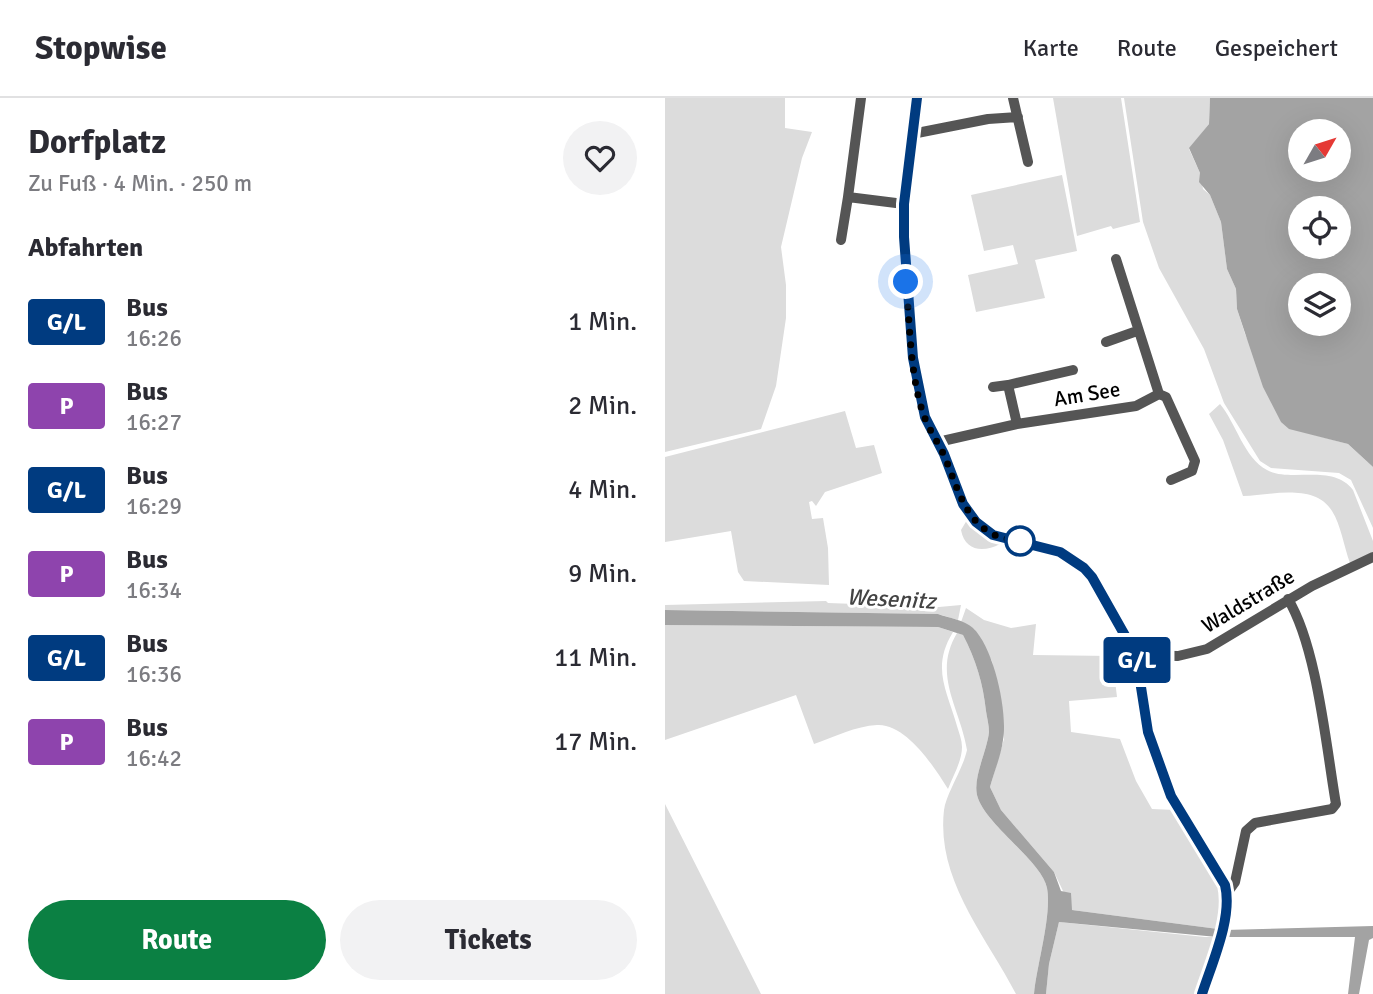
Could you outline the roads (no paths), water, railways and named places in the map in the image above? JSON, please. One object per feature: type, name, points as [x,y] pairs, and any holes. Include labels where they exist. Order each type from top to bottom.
[{"type":"street","points":[[841,240],[860,98]]},
{"type":"street","points":[[917,98],[904,204],[906,282],[913,358],[925,417],[963,504],[976,522],[993,535],[1060,552],[1084,568],[1092,577],[1136,655],[1148,732],[1171,796],[1225,885],[1227,893],[1221,934],[1202,994]]},
{"type":"street","points":[[1013,98],[1028,162]]},
{"type":"street","points":[[912,134],[988,119],[1018,117]]},
{"type":"street","points":[[848,197],[904,204]]},
{"type":"street","points":[[1116,259],[1159,394],[1165,397],[1195,461],[1192,471],[1171,480]]},
{"type":"street","points":[[1106,342],[1137,331]]},
{"type":"street","name":"Am See","points":[[993,387],[1073,370]]},
{"type":"street","points":[[1008,385],[1017,424]]},
{"type":"street","name":"Am See","points":[[938,442],[1017,424],[1136,406],[1159,394]]},
{"type":"street","name":"Waldstraße","points":[[1136,655],[1178,656],[1207,649],[1288,599],[1373,557]]},
{"type":"street","points":[[1227,893],[1235,882],[1246,831],[1255,823],[1332,809],[1336,804],[1314,675],[1298,618],[1288,599]]},
{"type":"water label","name":"Wesenitz","points":[[891,599]]}]
